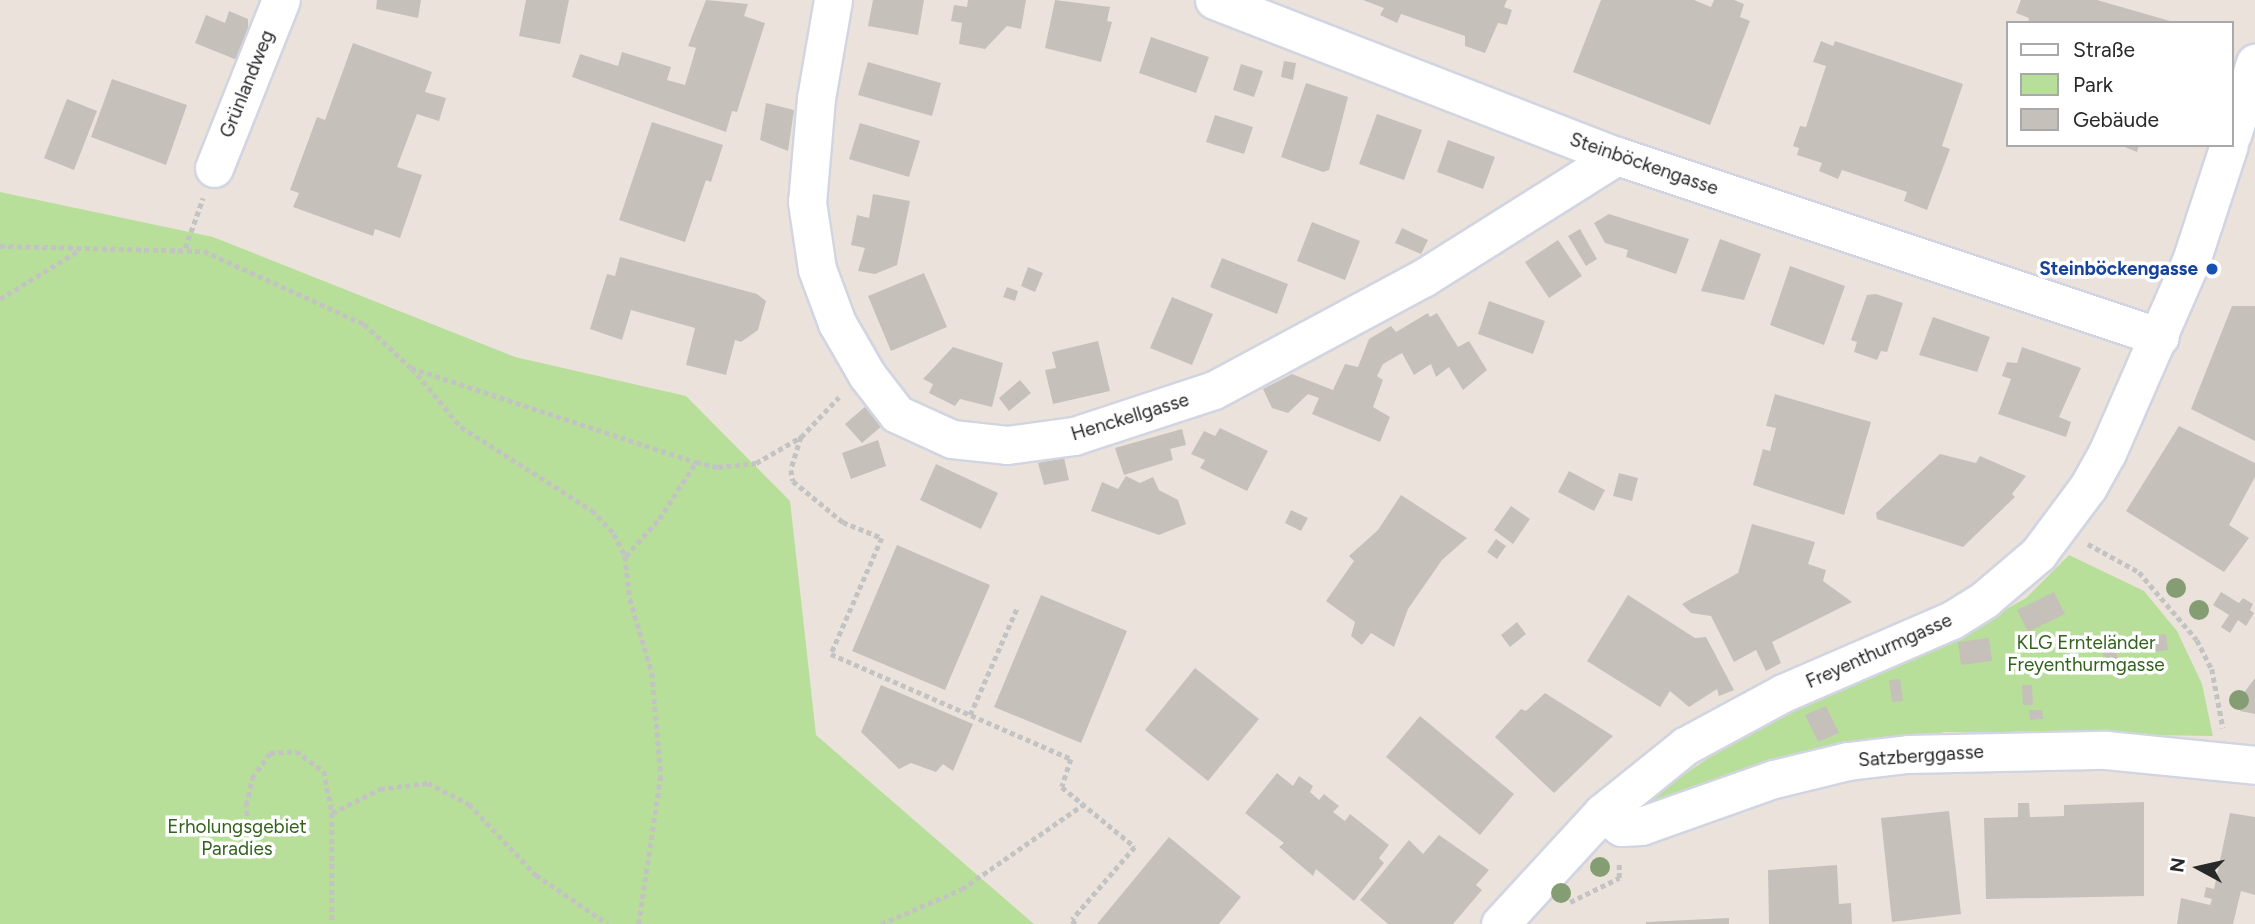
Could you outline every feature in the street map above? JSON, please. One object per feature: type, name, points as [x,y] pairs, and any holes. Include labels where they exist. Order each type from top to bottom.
[{"type":"street","name":"Grünlandweg","points":[[214,168],[281,0]]},
{"type":"street","name":"Henckellgasse","points":[[833,0],[816,98],[807,202],[817,269],[837,323],[867,375],[897,414],[952,439],[1007,445],[1074,436],[1214,390],[1423,278],[1618,156]]},
{"type":"street","name":"Steinböckengasse","points":[[1214,0],[1618,156],[2160,337]]},
{"type":"street","points":[[2234,129],[2255,64]]},
{"type":"street","name":"Freyenthurmgasse","points":[[1500,924],[1685,746],[1737,716],[1911,641],[1963,613],[2014,576],[2059,528],[2107,453],[2160,337],[2228,147]]},
{"type":"street","name":"Satzberggasse","points":[[1611,820],[1660,821],[1774,779],[1848,761],[1908,754],[2106,750],[2255,765]]},
{"type":"path","points":[[185,248],[214,168]]},
{"type":"path","points":[[0,246],[79,250],[185,248],[244,268],[364,324],[411,368],[461,427],[592,510],[625,556],[631,599],[652,673],[661,776],[639,924]]},
{"type":"path","points":[[0,299],[79,250]]},
{"type":"path","points":[[411,368],[718,467],[756,463],[801,437],[849,386],[867,375]]},
{"type":"path","points":[[801,437],[791,470],[793,481],[844,522],[882,538],[831,654],[1071,759],[1062,787],[1135,847],[1072,920],[1076,924]]},
{"type":"path","points":[[625,556],[659,519],[696,462]]},
{"type":"path","points":[[2059,528],[2139,572],[2197,640],[2212,669],[2225,735]]},
{"type":"path","points":[[970,715],[1017,608]]},
{"type":"path","points":[[251,859],[246,805],[252,778],[270,753],[296,751],[324,771],[332,813],[332,924]]},
{"type":"path","points":[[332,813],[380,789],[428,783],[469,804],[536,875],[594,918],[608,924]]},
{"type":"path","points":[[881,924],[962,889],[1085,804]]},
{"type":"path","points":[[1563,906],[1619,878],[1611,820]]},
{"type":"green space","name":"Erholungsgebiet Paradies","points":[[0,192],[213,237],[515,357],[686,396],[790,501],[816,735],[1034,924],[0,924]]},
{"type":"green space","name":"KLG Ernteländer Freyenthurmgasse","points":[[2069,555],[2144,591],[2177,631],[2202,684],[2213,736],[1945,732],[1814,755],[1637,818],[1635,808],[1754,727],[1959,636],[2026,598]]},
{"type":"building","points":[[377,0],[421,0],[418,18],[376,9]]},
{"type":"building","points":[[526,0],[569,0],[560,44],[519,36]]},
{"type":"building","points":[[706,0],[748,4],[744,16],[765,23],[737,112],[732,111],[726,132],[572,77],[580,54],[618,66],[622,52],[671,67],[667,80],[685,85],[696,48],[688,46]]},
{"type":"building","points":[[873,0],[924,0],[918,35],[868,26]]},
{"type":"building","points":[[968,0],[1026,0],[1021,29],[1007,26],[985,49],[959,44],[962,23],[951,21],[954,5],[967,7]]},
{"type":"building","points":[[1055,0],[1110,7],[1107,21],[1112,22],[1101,62],[1045,48]]},
{"type":"building","points":[[1363,0],[1507,0],[1504,7],[1512,10],[1507,25],[1498,23],[1485,53],[1465,46],[1465,36],[1401,14],[1397,23],[1380,15],[1384,8]]},
{"type":"building","points":[[1601,0],[1694,0],[1711,7],[1714,0],[1734,0],[1744,4],[1740,17],[1750,21],[1710,125],[1573,72]]},
{"type":"building","points":[[2021,0],[2097,0],[2170,21],[2028,21],[2029,18],[2016,13]]},
{"type":"building","points":[[229,11],[248,19],[248,32],[237,60],[195,43],[206,15],[225,23]]},
{"type":"building","points":[[1151,37],[1209,57],[1196,93],[1139,73]]},
{"type":"building","points":[[1821,41],[1833,46],[1835,41],[1963,84],[1942,146],[1950,149],[1927,210],[1904,201],[1907,192],[1842,170],[1838,179],[1819,171],[1822,163],[1797,155],[1799,148],[1793,146],[1800,126],[1806,127],[1826,66],[1813,62]]},
{"type":"building","points":[[353,43],[432,72],[425,92],[446,98],[439,121],[417,114],[397,167],[422,175],[400,238],[375,229],[373,236],[293,207],[299,193],[290,190],[317,117],[325,120]]},
{"type":"building","points":[[1284,61],[1296,63],[1293,80],[1281,77]]},
{"type":"building","points":[[868,62],[941,83],[932,116],[858,95]]},
{"type":"building","points":[[1241,64],[1263,71],[1254,97],[1233,90]]},
{"type":"building","points":[[112,79],[187,105],[166,165],[91,137]]},
{"type":"building","points":[[1306,83],[1348,97],[1329,170],[1323,172],[1281,157]]},
{"type":"building","points":[[67,99],[97,111],[74,170],[44,158]]},
{"type":"building","points":[[766,103],[794,110],[788,151],[760,140]]},
{"type":"building","points":[[1377,114],[1422,130],[1404,180],[1359,164]]},
{"type":"building","points":[[1215,115],[1253,127],[1244,154],[1206,142]]},
{"type":"building","points":[[652,122],[723,145],[711,182],[706,180],[685,242],[619,220]]},
{"type":"building","points":[[860,123],[920,141],[909,177],[849,159]]},
{"type":"building","points":[[1448,140],[1495,157],[1483,189],[1437,172]]},
{"type":"building","points":[[2125,147],[2138,147],[2137,152]]},
{"type":"building","points":[[873,194],[910,201],[897,265],[875,274],[858,271],[865,248],[851,245],[857,215],[869,218]]},
{"type":"building","points":[[1609,214],[1689,239],[1676,274],[1626,257],[1628,250],[1605,243],[1594,223]]},
{"type":"building","points":[[1312,222],[1360,241],[1345,280],[1297,261]]},
{"type":"building","points":[[1402,228],[1428,240],[1421,254],[1395,243]]},
{"type":"building","points":[[1580,229],[1597,259],[1586,266],[1568,236]]},
{"type":"building","points":[[1720,239],[1761,254],[1744,300],[1701,291]]},
{"type":"building","points":[[1558,240],[1582,276],[1549,298],[1525,262]]},
{"type":"building","points":[[620,257],[757,294],[766,301],[758,330],[741,342],[735,340],[726,375],[686,365],[695,328],[631,310],[622,340],[590,329],[607,274],[615,276]]},
{"type":"building","points":[[1222,258],[1288,284],[1277,314],[1210,287]]},
{"type":"building","points":[[1790,266],[1845,286],[1824,345],[1770,325]]},
{"type":"building","points":[[1028,267],[1043,273],[1035,292],[1021,286]]},
{"type":"building","points":[[924,273],[947,327],[891,351],[868,296]]},
{"type":"building","points":[[1007,287],[1018,291],[1015,301],[1003,297]]},
{"type":"building","points":[[1876,294],[1903,303],[1887,352],[1881,351],[1877,360],[1854,352],[1857,342],[1851,340],[1867,295]]},
{"type":"building","points":[[1172,297],[1213,314],[1192,365],[1150,348]]},
{"type":"building","points":[[1489,301],[1545,321],[1533,354],[1478,334]]},
{"type":"building","points":[[2232,306],[2255,306],[2255,441],[2191,409]]},
{"type":"building","points":[[1428,313],[1430,317],[1437,313],[1458,347],[1469,341],[1487,370],[1463,390],[1449,367],[1436,377],[1431,364],[1414,375],[1402,353],[1383,364],[1377,376],[1383,380],[1373,407],[1390,417],[1380,442],[1312,414],[1319,398],[1308,394],[1288,413],[1272,408],[1263,389],[1292,374],[1333,390],[1345,364],[1358,367],[1369,339],[1391,326],[1396,332]]},
{"type":"building","points":[[1933,317],[1990,337],[1977,372],[1919,355]]},
{"type":"building","points":[[1098,341],[1110,391],[1053,404],[1045,370],[1056,368],[1052,352]]},
{"type":"building","points":[[953,347],[1003,363],[992,407],[960,399],[955,406],[929,393],[933,384],[923,379]]},
{"type":"building","points":[[2022,347],[2081,368],[2059,417],[2071,422],[2066,437],[1998,414],[2011,379],[2002,376],[2007,362],[2017,363]]},
{"type":"building","points":[[1020,380],[1031,393],[1009,411],[999,398]]},
{"type":"building","points":[[1775,394],[1871,422],[1844,515],[1753,485],[1763,449],[1770,451],[1776,428],[1766,426]]},
{"type":"building","points":[[866,406],[883,425],[862,443],[845,424]]},
{"type":"building","points":[[2179,426],[2255,463],[2255,477],[2229,525],[2249,538],[2224,572],[2126,511]]},
{"type":"building","points":[[1220,428],[1268,451],[1247,491],[1200,468],[1205,460],[1191,454],[1204,431],[1215,436]]},
{"type":"building","points":[[1182,429],[1186,445],[1170,449],[1173,460],[1124,475],[1115,448]]},
{"type":"building","points":[[878,440],[886,466],[851,479],[842,453]]},
{"type":"building","points":[[1940,454],[1976,463],[1980,456],[2026,476],[2012,494],[2015,497],[1963,547],[1877,519],[1876,513]]},
{"type":"building","points":[[1064,458],[1069,480],[1044,485],[1038,463]]},
{"type":"building","points":[[936,464],[998,493],[981,529],[920,500]]},
{"type":"building","points":[[1569,471],[1605,490],[1594,511],[1558,492]]},
{"type":"building","points":[[1619,473],[1638,478],[1632,501],[1613,496]]},
{"type":"building","points":[[1126,476],[1140,483],[1153,477],[1159,490],[1178,500],[1186,524],[1159,535],[1091,511],[1102,482],[1118,489]]},
{"type":"building","points":[[1401,495],[1467,538],[1442,560],[1408,609],[1394,647],[1371,633],[1362,645],[1351,636],[1355,622],[1326,601],[1354,561],[1349,556],[1378,530]]},
{"type":"building","points":[[1511,506],[1530,519],[1513,544],[1494,530]]},
{"type":"building","points":[[1291,510],[1308,518],[1301,531],[1285,523]]},
{"type":"building","points":[[1752,524],[1815,542],[1808,564],[1826,570],[1823,581],[1852,602],[1772,642],[1781,663],[1766,671],[1756,650],[1734,662],[1711,616],[1691,613],[1682,604],[1738,573]]},
{"type":"building","points":[[1496,539],[1506,546],[1497,559],[1487,552]]},
{"type":"building","points":[[897,545],[990,585],[945,690],[852,651]]},
{"type":"building","points":[[2054,592],[2065,614],[2028,632],[2017,610]]},
{"type":"building","points":[[2221,592],[2239,603],[2243,598],[2253,604],[2250,610],[2254,613],[2246,626],[2238,620],[2230,633],[2221,627],[2229,615],[2213,605]]},
{"type":"building","points":[[1041,595],[1127,631],[1081,743],[994,707]]},
{"type":"building","points":[[1628,595],[1695,638],[1706,637],[1734,690],[1719,696],[1717,689],[1689,707],[1670,691],[1660,707],[1587,661]]},
{"type":"building","points":[[1517,622],[1526,634],[1510,647],[1501,635]]},
{"type":"building","points":[[2166,634],[2168,650],[2154,652],[2151,636]]},
{"type":"building","points":[[1989,638],[1992,661],[1961,665],[1958,642]]},
{"type":"building","points":[[2103,640],[2117,640],[2117,659],[2103,660]]},
{"type":"building","points":[[1195,668],[1259,719],[1208,781],[1145,730]]},
{"type":"building","points":[[2255,678],[2255,714],[2240,711],[2243,694]]},
{"type":"building","points":[[1900,679],[1903,701],[1892,702],[1889,680]]},
{"type":"building","points":[[881,685],[973,724],[953,771],[943,764],[936,772],[911,763],[899,769],[861,732]]},
{"type":"building","points":[[2022,685],[2032,685],[2033,705],[2023,705]]},
{"type":"building","points":[[1545,693],[1613,736],[1554,793],[1495,737],[1521,709],[1526,711]]},
{"type":"building","points":[[1826,706],[1839,733],[1818,742],[1805,715]]},
{"type":"building","points":[[2029,710],[2042,710],[2043,719],[2030,720]]},
{"type":"building","points":[[1420,716],[1514,794],[1480,835],[1386,757]]},
{"type":"building","points":[[1277,773],[1293,786],[1299,776],[1313,786],[1310,792],[1319,800],[1324,794],[1339,806],[1333,812],[1345,821],[1350,814],[1389,845],[1379,858],[1384,863],[1354,901],[1316,869],[1313,876],[1279,847],[1284,843],[1245,813]]},
{"type":"building","points":[[2144,802],[2144,896],[1986,899],[1984,818],[2018,817],[2018,803],[2029,803],[2030,817],[2064,816],[2064,805]]},
{"type":"building","points":[[1949,811],[1961,914],[1892,922],[1881,818]]},
{"type":"building","points":[[2230,813],[2255,817],[2255,895],[2241,891],[2233,924],[2177,924],[2181,898],[2210,905],[2212,899],[2204,897],[2206,887],[2214,889]]},
{"type":"building","points":[[1439,835],[1489,870],[1476,885],[1482,890],[1453,924],[1388,924],[1360,900],[1409,840],[1423,854]]},
{"type":"building","points":[[1169,837],[1241,897],[1219,924],[1097,924]]},
{"type":"building","points":[[1837,865],[1839,904],[1851,903],[1852,924],[1769,924],[1768,870]]},
{"type":"building","points":[[1729,918],[1729,924],[1646,924],[1646,922]]},
{"type":"place","name":"Steinböckengasse","points":[[2212,269]]}]
